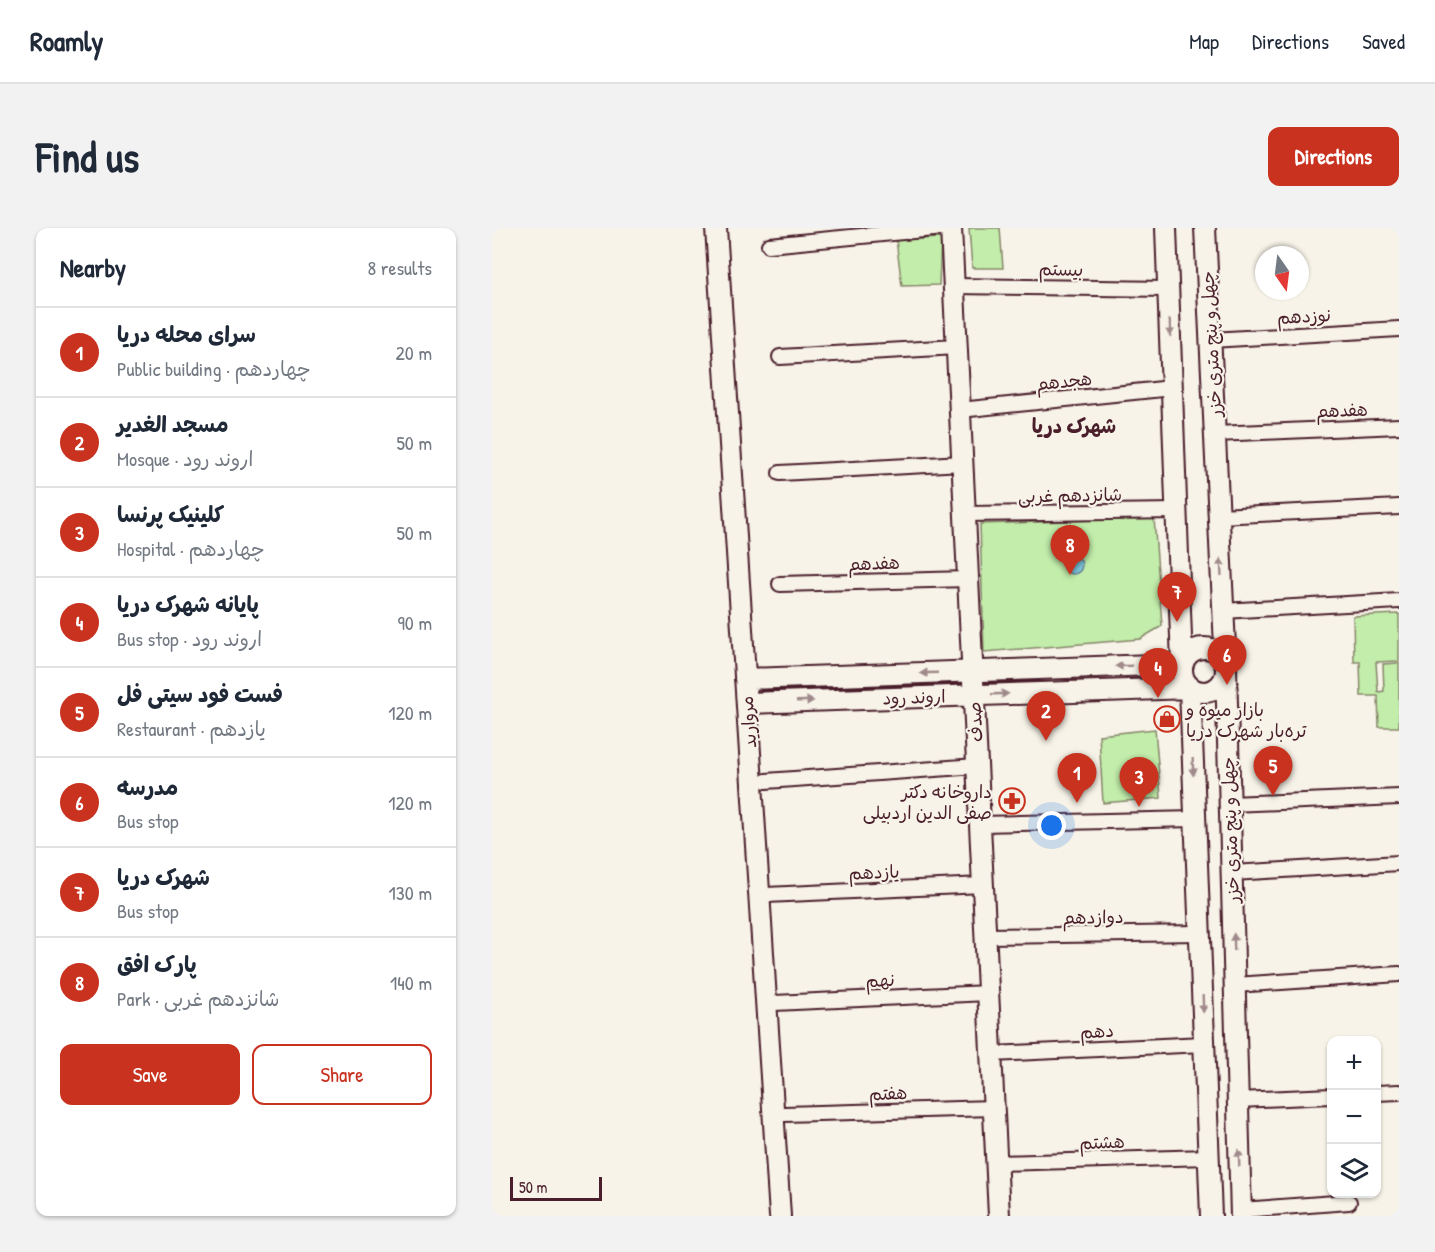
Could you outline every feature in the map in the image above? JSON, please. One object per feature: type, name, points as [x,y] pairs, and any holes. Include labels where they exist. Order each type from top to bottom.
[{"type":"street","name":"مروارید","points":[[716,228],[780,1216]]},
{"type":"street","points":[[769,245],[944,228]]},
{"type":"street","name":"صدف","points":[[951,228],[999,1216]]},
{"type":"street","points":[[1166,228],[1182,677],[1190,688],[1204,692],[1218,687],[1225,675],[1226,668],[1220,654],[1206,648],[1191,652],[1182,664]]},
{"type":"street","name":"چهل و پنج متری خزر","points":[[1206,228],[1226,668],[1241,1213]]},
{"type":"street","name":"بیستم","points":[[954,286],[1168,288]]},
{"type":"street","name":"نوزدهم","points":[[1211,340],[1399,328]]},
{"type":"street","points":[[780,357],[957,347]]},
{"type":"street","name":"هجدهم","points":[[960,410],[1172,388]]},
{"type":"street","name":"هفدهم","points":[[1215,434],[1399,426]]},
{"type":"street","points":[[780,473],[963,463]]},
{"type":"street","points":[[1219,516],[1399,507]]},
{"type":"street","name":"شانزدهم غربی","points":[[965,514],[1176,511]]},
{"type":"street","name":"هفدهم","points":[[780,584],[968,579]]},
{"type":"street","points":[[1223,611],[1399,601]]},
{"type":"street","name":"اروند رود","points":[[745,679],[1182,664]]},
{"type":"street","name":"اروند رود","points":[[747,703],[1190,688]]},
{"type":"street","name":"چهل و پنج متری خزر","points":[[1190,688],[1211,1216]]},
{"type":"street","points":[[766,781],[977,766]]},
{"type":"street","points":[[1230,804],[1399,797]]},
{"type":"street","points":[[980,824],[1195,819]]},
{"type":"street","points":[[1232,873],[1399,863]]},
{"type":"street","name":"یازدهم","points":[[766,894],[983,885]]},
{"type":"street","name":"دوازدهم","points":[[986,936],[1200,933]]},
{"type":"street","points":[[1235,985],[1399,974]]},
{"type":"street","name":"نهم","points":[[774,1003],[988,993]]},
{"type":"street","name":"دهم","points":[[991,1054],[1204,1044]]},
{"type":"street","points":[[1381,1093],[1399,1092]]},
{"type":"street","points":[[1238,1100],[1327,1095]]},
{"type":"street","name":"هفتم","points":[[784,1114],[994,1108]]},
{"type":"street","name":"هشتم","points":[[997,1163],[1209,1157]]},
{"type":"street","points":[[1241,1213],[1349,1202]]},
{"type":"green space","points":[[969,228],[1000,228],[1003,268],[972,268]]},
{"type":"green space","points":[[941,238],[939,285],[902,286],[896,240]]},
{"type":"green space","points":[[1154,518],[1162,626],[1140,639],[984,652],[980,524]]},
{"type":"green space","points":[[1399,614],[1399,661],[1376,662],[1378,692],[1384,691],[1383,664],[1399,663],[1399,727],[1379,727],[1378,696],[1361,696],[1360,662],[1354,662],[1353,616]]},
{"type":"green space","points":[[1155,729],[1161,798],[1103,803],[1099,735]]},
{"type":"water","points":[[1073,556],[1079,559],[1082,565],[1079,571],[1073,574],[1067,571],[1064,565],[1067,559]]},
{"type":"place","name":"پارک افق","points":[[1070,575]]},
{"type":"place","name":"شهرک دریا","points":[[1177,622]]},
{"type":"place","name":"مدرسه","points":[[1227,685]]},
{"type":"place","name":"پایانه شهرک دریا","points":[[1158,698]]},
{"type":"place","name":"بازار میوه و تره‌بار شهرک دریا","points":[[1167,719]]},
{"type":"place","name":"مسجد الغدیر","points":[[1046,741]]},
{"type":"place","name":"فست فود سیتی فل","points":[[1273,796]]},
{"type":"place","name":"داروخانه دکتر صفی الدین اردبیلی","points":[[1012,801]]},
{"type":"place","name":"سرای محله دریا","points":[[1077,803]]},
{"type":"place","name":"کلینیک پرنسا","points":[[1139,807]]},
{"type":"district","name":"شهرک دریا","points":[[1074,425]]}]
